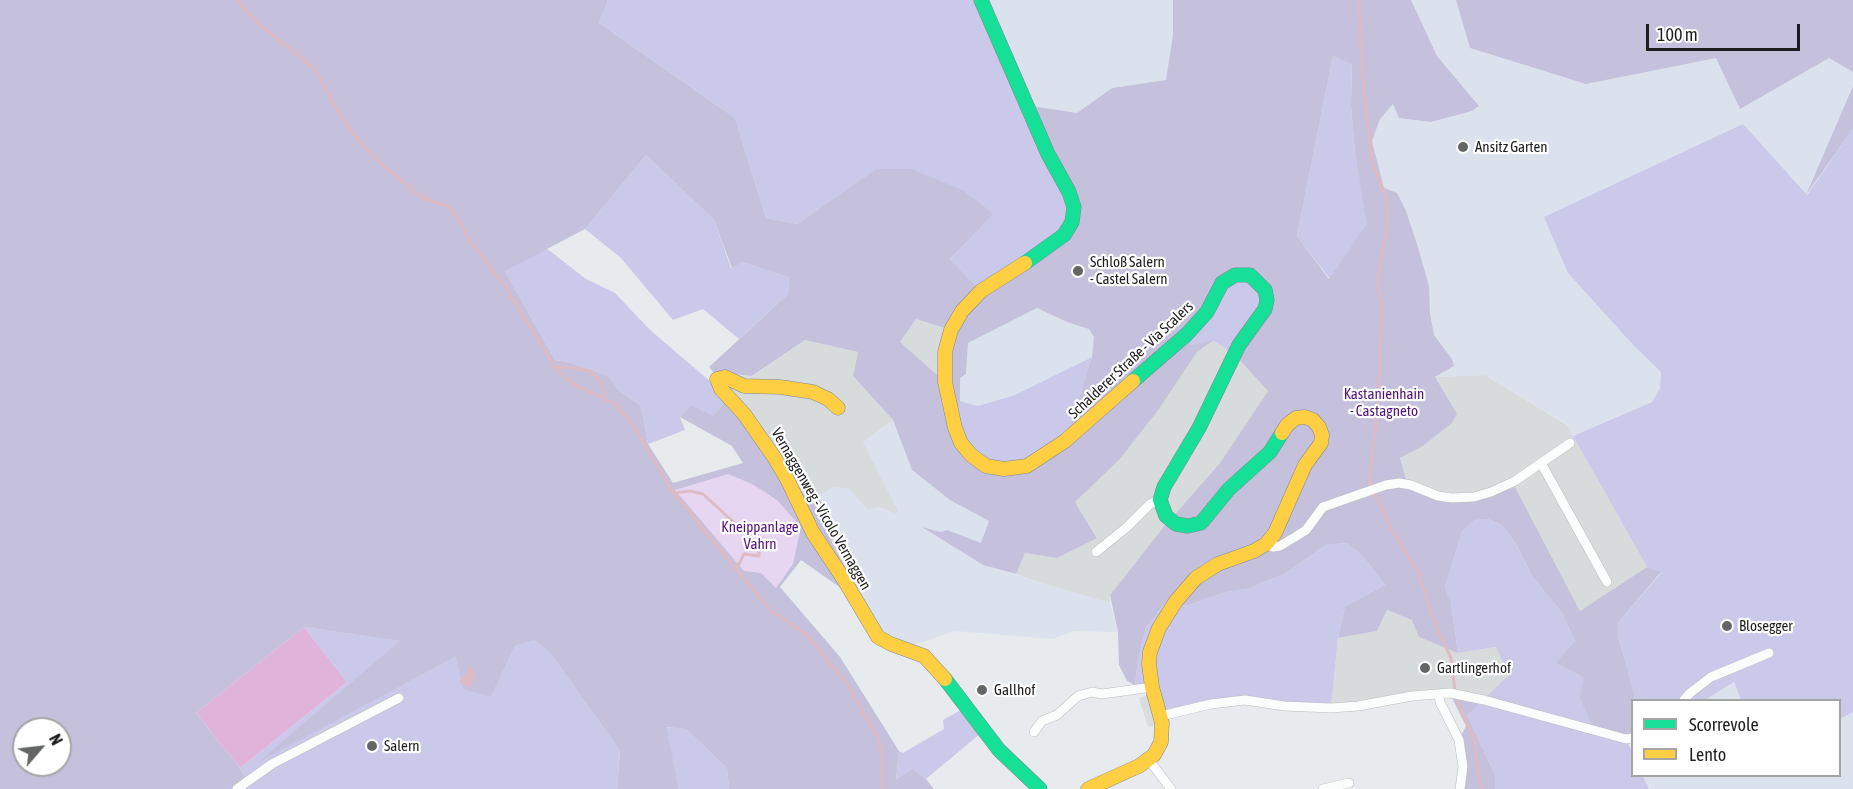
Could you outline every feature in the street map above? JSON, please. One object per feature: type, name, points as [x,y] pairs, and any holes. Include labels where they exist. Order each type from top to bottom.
[{"type":"street","name":"Schalderer Straße - Via Scalers","points":[[981,0],[1074,207],[1072,222],[1064,235],[1045,250],[981,291],[962,311],[951,330],[945,352],[945,382],[955,428],[961,443],[971,455],[986,466],[1004,470],[1027,466],[1040,459],[1065,441],[1200,322],[1222,283],[1235,275],[1250,275],[1265,290],[1265,309],[1239,345],[1199,428],[1164,487],[1160,500]]},
{"type":"street","name":"Vernaggenweg - Vicolo Vernaggen","points":[[838,408],[828,399],[813,392],[780,387],[744,386],[725,377],[717,380],[721,389],[744,414],[774,457],[787,478],[813,533],[878,637],[924,656],[938,670],[999,750],[1040,789]]},
{"type":"street","points":[[1088,789],[1149,760],[1161,742],[1161,716],[1150,676],[1150,652],[1160,628],[1181,594],[1196,579],[1213,567],[1254,551],[1266,544],[1275,533],[1305,465],[1321,442],[1322,435],[1319,427],[1313,420],[1305,417],[1296,418],[1287,425],[1270,452],[1228,489],[1201,523],[1188,526],[1176,524],[1166,516],[1160,500],[1150,504],[1127,527],[1096,552]]},
{"type":"street","points":[[1266,544],[1273,547],[1280,546],[1306,530],[1323,507],[1381,487],[1399,483],[1411,485],[1438,496],[1452,498],[1474,497],[1491,492],[1515,481],[1570,443]]},
{"type":"street","points":[[1541,464],[1607,582]]},
{"type":"street","points":[[1685,699],[1711,677],[1769,653]]},
{"type":"street","points":[[1034,732],[1042,721],[1057,715],[1078,696],[1092,692],[1102,694],[1152,687]]},
{"type":"street","points":[[1161,716],[1211,704],[1245,700],[1284,706],[1331,708],[1450,693],[1626,739],[1631,738]]},
{"type":"street","points":[[1439,694],[1440,702],[1459,740],[1463,767],[1460,789]]},
{"type":"street","points":[[237,789],[272,764],[399,698]]},
{"type":"street","points":[[1149,760],[1171,789]]},
{"type":"street","points":[[1323,789],[1349,783]]},
{"type":"shaded area","points":[[608,0],[989,0],[1052,151],[1072,222],[981,291],[950,259],[994,214],[877,170],[797,224],[766,218],[735,118],[599,23]]},
{"type":"shaded area","points":[[989,0],[1173,0],[1173,35],[1167,80],[1112,88],[1077,113],[1032,106]]},
{"type":"shaded area","points":[[1411,0],[1456,0],[1470,48],[1586,84],[1716,57],[1740,108],[1829,57],[1853,72],[1853,86],[1806,195],[1568,273],[1634,346],[1661,372],[1660,388],[1652,402],[1573,436],[1567,424],[1485,375],[1435,377],[1454,366],[1452,359],[1434,335],[1429,286],[1418,247],[1406,211],[1384,189],[1372,141],[1380,119],[1393,104],[1431,122],[1472,111],[1479,106],[1437,56]]},
{"type":"shaded area","points":[[1333,56],[1352,63],[1351,106],[1355,153],[1368,224],[1330,279],[1297,236]]},
{"type":"shaded area","points":[[1743,124],[1807,195],[1853,129],[1853,712],[1841,718],[1841,699],[1741,699],[1734,682],[1707,699],[1636,699],[1618,636],[1618,623],[1661,573],[1647,567],[1573,436],[1652,402],[1660,388],[1661,372],[1634,346],[1568,273],[1544,217]]},
{"type":"shaded area","points":[[646,155],[714,220],[731,268],[741,262],[789,276],[788,294],[739,339],[703,309],[673,320],[621,258],[585,229]]},
{"type":"shaded area","points":[[546,248],[586,279],[615,293],[650,330],[711,382],[726,400],[713,416],[680,417],[685,430],[648,444],[641,406],[618,390],[608,377],[569,362],[555,360],[505,271]]},
{"type":"shaded area","points":[[1250,275],[1267,300],[1235,355],[1214,341],[1191,345],[1187,334],[1217,291]]},
{"type":"shaded area","points":[[1037,308],[1067,322],[1090,329],[1094,337],[1092,357],[1015,395],[978,406],[960,401],[960,378],[966,374],[968,343]]},
{"type":"shaded area","points":[[916,319],[951,330],[945,382],[900,342]]},
{"type":"shaded area","points":[[805,340],[858,352],[853,376],[893,420],[863,442],[898,510],[896,514],[879,507],[868,510],[849,489],[834,487],[809,502],[767,438],[726,400],[711,382],[723,374],[753,376]]},
{"type":"shaded area","points":[[1214,340],[1235,355],[1268,391],[1220,463],[1162,529],[1110,595],[1110,603],[1055,588],[1016,574],[1025,553],[1057,558],[1097,537],[1075,502],[1120,459],[1159,409],[1197,352]]},
{"type":"shaded area","points":[[1092,357],[1065,441],[1040,459],[986,466],[955,428],[960,401],[978,406],[1015,395]]},
{"type":"shaded area","points":[[1485,375],[1567,425],[1647,567],[1580,611],[1515,487],[1475,500],[1408,486],[1400,458],[1423,446],[1452,423],[1456,414],[1435,377]]},
{"type":"shaded area","points":[[893,420],[912,470],[950,500],[989,521],[982,544],[947,530],[942,532],[925,528],[983,565],[1110,603],[1118,632],[1073,631],[1053,639],[955,631],[913,645],[895,640],[882,630],[865,605],[832,542],[819,495],[834,487],[849,489],[868,510],[879,507],[896,514],[898,510],[863,442]]},
{"type":"shaded area","points":[[1488,519],[1502,525],[1516,544],[1532,576],[1562,613],[1575,641],[1555,663],[1584,678],[1626,739],[1631,750],[1631,777],[1643,777],[1649,789],[1495,789],[1495,775],[1467,715],[1509,675],[1496,647],[1458,653],[1451,603],[1445,587],[1462,531],[1475,520]]},
{"type":"shaded area","points":[[1346,543],[1361,554],[1385,585],[1345,606],[1338,638],[1331,708],[1245,700],[1161,716],[1152,687],[1135,685],[1138,659],[1146,627],[1168,600],[1181,606],[1189,605],[1226,592],[1247,589],[1284,574],[1326,545]]},
{"type":"shaded area","points":[[1387,610],[1412,620],[1458,653],[1497,647],[1509,676],[1484,700],[1461,695],[1331,708],[1338,638],[1377,631]]},
{"type":"shaded area","points":[[304,627],[401,641],[260,761],[456,655],[491,697],[515,646],[534,640],[551,654],[620,751],[617,789],[231,789],[245,777],[240,768],[347,682]]},
{"type":"shaded area","points":[[304,627],[347,682],[240,768],[196,713]]},
{"type":"shaded area","points":[[469,666],[475,671],[474,680],[468,687],[459,682],[467,673]]},
{"type":"shaded area","points":[[1734,682],[1741,699],[1707,699]]},
{"type":"shaded area","points":[[1154,693],[1162,723],[1148,727],[1139,698]]},
{"type":"shaded area","points":[[959,711],[964,713],[981,733],[926,779],[913,769],[896,781],[899,751],[903,753],[944,729],[943,720]]},
{"type":"shaded area","points":[[1853,712],[1853,789],[1649,789],[1643,777],[1841,777],[1841,718]]},
{"type":"shaded area","points":[[665,727],[686,729],[727,768],[729,789],[679,789]]},
{"type":"green space","name":"Kastanienhain - Castagneto","points":[[0,0],[608,0],[599,23],[735,118],[766,218],[797,224],[877,169],[911,169],[962,190],[994,214],[950,259],[981,291],[1072,222],[1052,151],[1032,106],[1077,113],[1112,88],[1166,80],[1173,35],[1173,0],[1411,0],[1437,56],[1479,106],[1472,111],[1431,122],[1399,118],[1393,104],[1380,119],[1372,141],[1384,188],[1397,193],[1406,211],[1418,247],[1429,286],[1434,335],[1452,359],[1454,366],[1435,377],[1457,414],[1452,423],[1423,446],[1400,458],[1408,486],[1426,495],[1492,495],[1515,487],[1580,611],[1647,567],[1661,572],[1618,623],[1618,636],[1636,699],[1631,699],[1631,738],[1594,729],[1580,698],[1584,678],[1555,663],[1575,641],[1562,613],[1532,576],[1516,544],[1502,525],[1488,519],[1475,520],[1462,531],[1445,587],[1451,603],[1458,653],[1419,637],[1412,620],[1387,610],[1377,631],[1338,638],[1345,606],[1385,585],[1361,554],[1346,543],[1326,545],[1284,574],[1247,589],[1226,592],[1189,605],[1181,606],[1168,600],[1146,627],[1138,659],[1135,685],[1127,681],[1119,665],[1118,632],[1110,595],[1162,529],[1220,463],[1268,391],[1235,355],[1259,318],[1265,290],[1235,275],[1187,334],[1191,345],[1214,340],[1197,352],[1159,409],[1120,459],[1075,502],[1097,538],[1057,558],[1025,553],[1016,574],[983,565],[922,527],[941,532],[947,530],[981,543],[989,521],[950,500],[912,470],[893,420],[853,376],[858,352],[805,340],[752,376],[713,372],[709,367],[788,294],[789,277],[742,262],[732,268],[714,220],[646,155],[585,229],[505,271],[555,360],[569,362],[609,377],[618,390],[641,406],[648,444],[673,483],[743,463],[732,446],[680,417],[692,406],[713,416],[726,400],[767,438],[809,502],[819,495],[832,542],[865,605],[801,560],[780,587],[840,657],[899,751],[896,780],[913,769],[934,789],[729,789],[727,768],[686,729],[666,727],[679,789],[617,789],[620,751],[551,654],[534,640],[515,646],[491,697],[463,689],[456,656],[257,763],[400,641],[304,627],[196,713],[245,777],[231,789],[0,789]],"holes":[[[1333,56],[1352,64],[1351,106],[1355,153],[1367,224],[1329,279],[1297,236]],[[1037,308],[1089,329],[1094,337],[1092,357],[1065,441],[1004,469],[961,443],[955,428],[960,401],[960,378],[966,374],[968,343]],[[916,319],[951,330],[944,381],[900,342]]]},
{"type":"green space","points":[[1456,0],[1853,0],[1853,72],[1829,58],[1740,109],[1716,58],[1586,84],[1470,48]]},
{"type":"green space","points":[[1853,86],[1853,129],[1806,195]]},
{"type":"green space","name":"Kneippanlage Vahrn","points":[[728,474],[752,484],[777,500],[801,527],[793,564],[776,588],[761,573],[744,571],[675,490]]},
{"type":"green space","points":[[1450,694],[1484,700],[1467,715],[1495,775],[1495,789],[1460,789],[1459,740],[1466,726]]},
{"type":"waterway","points":[[237,0],[259,24],[314,68],[345,123],[365,148],[424,199],[448,206],[456,215],[470,241],[504,284],[557,371],[578,386],[614,403],[630,421],[674,493],[770,610],[806,634],[846,682],[881,747],[882,789]]},
{"type":"waterway","points":[[1359,0],[1362,70],[1372,160],[1387,201],[1387,226],[1377,282],[1382,304],[1378,410],[1369,481],[1389,524],[1418,572],[1432,616],[1451,658],[1455,691]]},
{"type":"waterway","points":[[555,368],[567,367],[591,371],[602,384],[606,400]]},
{"type":"waterway","points":[[674,493],[690,491],[703,494],[753,540]]},
{"type":"waterway","points":[[737,568],[744,554],[759,556],[759,552]]},
{"type":"waterway","points":[[1456,697],[1474,740],[1481,789]]},
{"type":"traffic: fast","points":[[981,0],[1048,154],[1069,192],[1074,207],[1072,222],[1064,235],[1025,263]]},
{"type":"traffic: fast","points":[[1133,381],[1187,334],[1207,312],[1222,283],[1235,275],[1250,275],[1265,290],[1267,300],[1265,309],[1239,345],[1199,428],[1164,487],[1160,500],[1166,516],[1176,524],[1188,526],[1201,523],[1229,489],[1270,452],[1282,433]]},
{"type":"traffic: fast","points":[[945,679],[999,750],[1040,789]]},
{"type":"traffic: slow","points":[[1025,263],[981,291],[962,311],[951,330],[945,352],[945,382],[955,428],[961,443],[971,455],[986,466],[1004,469],[1027,466],[1065,441],[1133,381]]},
{"type":"traffic: slow","points":[[838,408],[828,399],[813,392],[780,387],[744,386],[725,377],[717,379],[721,389],[744,414],[774,457],[813,533],[878,637],[924,656],[945,679]]},
{"type":"traffic: slow","points":[[1088,789],[1139,766],[1154,755],[1161,742],[1162,723],[1152,687],[1150,652],[1159,628],[1176,601],[1196,578],[1218,564],[1254,551],[1266,544],[1275,533],[1305,465],[1321,443],[1322,435],[1313,420],[1305,417],[1296,418],[1287,425],[1282,433]]},
{"type":"place","name":"Ansitz Garten","points":[[1463,147]]},
{"type":"place","name":"Schloß Salern - Castel Salern","points":[[1078,271]]},
{"type":"place","name":"Blosegger","points":[[1727,626]]},
{"type":"place","name":"Gartlingerhof","points":[[1425,668]]},
{"type":"place","name":"Gallhof","points":[[982,690]]},
{"type":"place","name":"Salern","points":[[372,746]]}]
